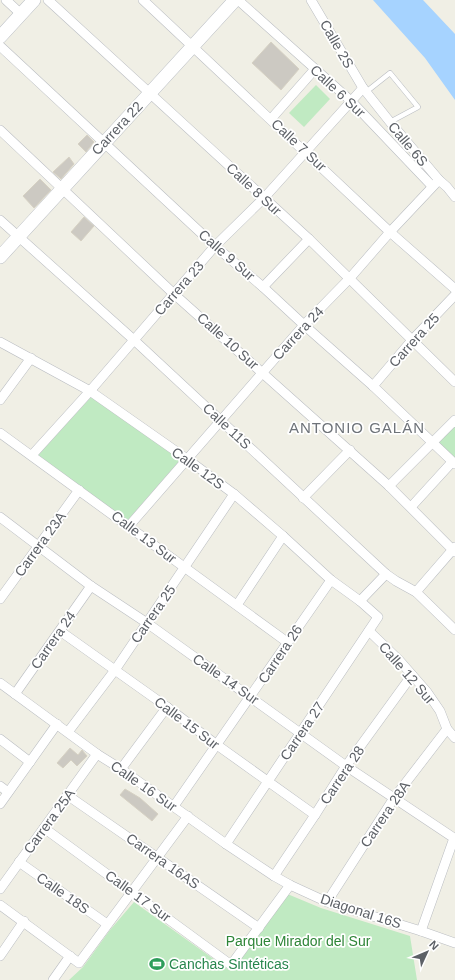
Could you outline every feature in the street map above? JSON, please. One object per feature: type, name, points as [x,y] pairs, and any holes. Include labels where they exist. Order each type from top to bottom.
[{"type":"street","points":[[6,0],[21,14]]},
{"type":"street","points":[[0,37],[34,0]]},
{"type":"street","name":"Calle 8 Sur","points":[[48,0],[309,239],[413,339],[455,382]]},
{"type":"street","name":"Calle 7 Sur","points":[[143,0],[390,232],[455,289]]},
{"type":"street","name":"Carrera 22","points":[[0,257],[19,238],[62,188],[235,0]]},
{"type":"street","name":"Calle 6 Sur","points":[[238,0],[350,101],[436,183],[451,184],[455,197]]},
{"type":"street","name":"Calle 2S","points":[[311,0],[365,90]]},
{"type":"street","name":"Calle 9 Sur","points":[[0,46],[215,246],[373,386],[454,463]]},
{"type":"street","points":[[271,119],[315,69]]},
{"type":"street","name":"Carrera 23","points":[[32,455],[90,391],[215,246],[264,198],[350,101],[365,90]]},
{"type":"street","name":"Calle 6S","points":[[365,90],[436,183]]},
{"type":"street","name":"Calle 10 Sur","points":[[0,130],[174,294],[389,486],[454,550]]},
{"type":"street","name":"Carrera 24","points":[[129,526],[304,325],[350,278],[390,232],[436,183]]},
{"type":"street","name":"Calle 11S","points":[[0,220],[134,340],[386,574],[416,592],[454,627]]},
{"type":"street","points":[[263,287],[309,239]]},
{"type":"street","name":"Carrera 25","points":[[373,386],[413,339],[455,295]]},
{"type":"street","name":"Calle 12S","points":[[0,342],[90,391],[187,459],[234,494],[331,580],[360,601],[378,618]]},
{"type":"street","points":[[0,400],[31,358]]},
{"type":"street","points":[[389,486],[455,420]]},
{"type":"street","name":"Calle 13 Sur","points":[[0,433],[287,642]]},
{"type":"street","points":[[303,498],[350,450]]},
{"type":"street","points":[[411,507],[454,463]]},
{"type":"street","name":"Carrera 23A","points":[[0,599],[79,490]]},
{"type":"street","name":"Carrera 25","points":[[68,732],[115,670],[234,494]]},
{"type":"street","name":"Calle 14 Sur","points":[[0,518],[91,586],[147,623],[301,732],[346,766],[454,838],[421,931]]},
{"type":"street","points":[[237,605],[283,536]]},
{"type":"street","points":[[416,592],[454,550]]},
{"type":"street","points":[[360,601],[386,574]]},
{"type":"street","name":"Carrera 26","points":[[174,806],[331,580]]},
{"type":"street","name":"Carrera 24","points":[[15,694],[91,586]]},
{"type":"street","name":"Carrera 27","points":[[226,844],[378,618]]},
{"type":"street","name":"Calle 15 Sur","points":[[60,631],[167,707],[267,782],[315,815]]},
{"type":"street","name":"Calle 12 Sur","points":[[369,631],[412,675],[440,711],[447,729],[455,738]]},
{"type":"street","name":"Carrera 28","points":[[274,876],[346,766],[412,675]]},
{"type":"street","name":"Calle 16 Sur","points":[[0,683],[97,754],[121,769],[226,844],[290,885]]},
{"type":"street","points":[[121,769],[167,707]]},
{"type":"street","points":[[0,804],[57,724]]},
{"type":"street","name":"Carrera 28A","points":[[327,902],[394,798],[447,729]]},
{"type":"street","points":[[0,739],[30,762]]},
{"type":"street","name":"Carrera 25A","points":[[0,889],[97,754]]},
{"type":"street","points":[[0,786],[8,792]]},
{"type":"street","name":"Carrera 16AS","points":[[67,795],[259,928]]},
{"type":"street","points":[[0,905],[79,962],[188,816]]},
{"type":"street","name":"Calle 17 Sur","points":[[44,828],[231,966],[259,928]]},
{"type":"street","name":"Calle 18S","points":[[19,862],[107,924]]},
{"type":"street","points":[[259,928],[290,885]]},
{"type":"street","name":"Diagonal 16S","points":[[290,885],[327,902],[455,943]]},
{"type":"street","points":[[0,956],[24,921]]},
{"type":"street","points":[[53,980],[70,956]]},
{"type":"lane","points":[[365,90],[390,73],[418,107],[390,122]]},
{"type":"green space","points":[[316,85],[330,99],[304,127],[289,113]]},
{"type":"green space","points":[[92,396],[181,459],[127,521],[38,455]]},
{"type":"green space","points":[[455,420],[455,464],[432,443]]},
{"type":"green space","name":"Parque Mirador del Sur","points":[[285,893],[321,908],[410,936],[417,980],[69,980],[83,967],[110,930],[134,902],[229,970]]},
{"type":"water","points":[[373,0],[423,0],[455,34],[455,100],[425,58]]},
{"type":"building","points":[[271,42],[299,69],[281,90],[252,63]]},
{"type":"building","points":[[87,135],[94,142],[86,152],[78,144]]},
{"type":"building","points":[[69,157],[74,164],[61,179],[53,172]]},
{"type":"building","points":[[40,179],[51,190],[34,208],[23,196]]},
{"type":"building","points":[[84,217],[94,226],[81,241],[71,232]]},
{"type":"building","points":[[70,748],[78,755],[82,750],[87,756],[77,766],[71,760],[63,768],[57,763]]},
{"type":"building","points":[[125,789],[140,798],[158,814],[152,821],[120,795]]},
{"type":"place","name":"Canchas Sintéticas","points":[[157,964]]},
{"type":"district","name":"ANTONIO GALÁN","points":[[357,427]]}]
